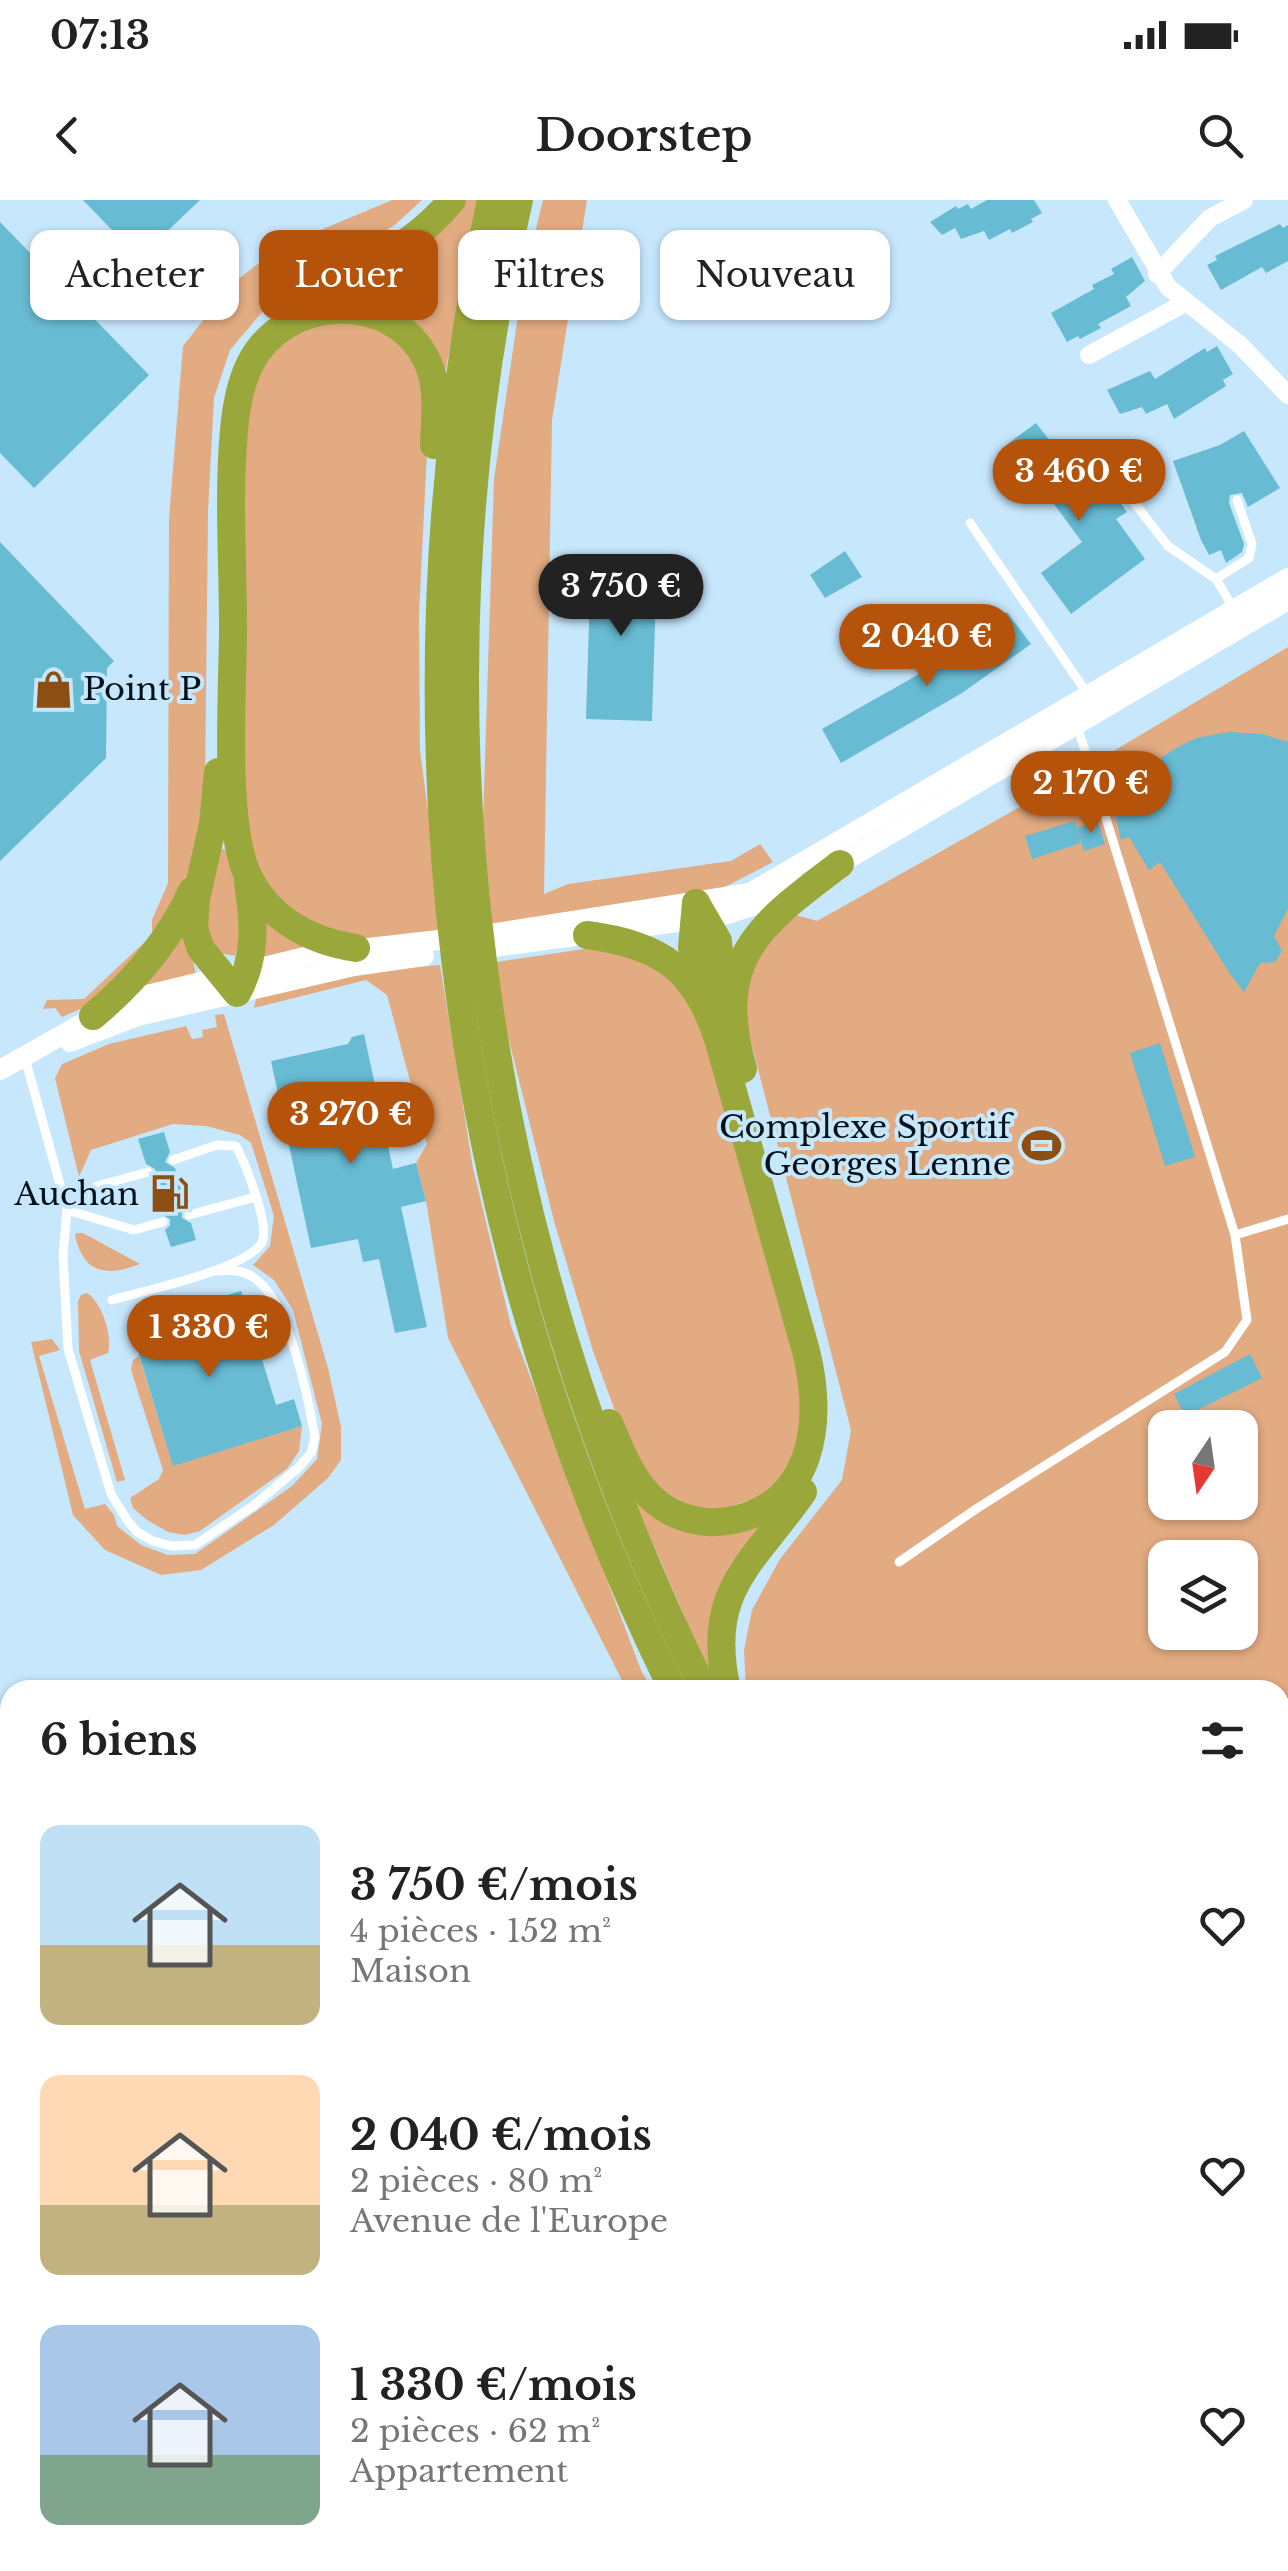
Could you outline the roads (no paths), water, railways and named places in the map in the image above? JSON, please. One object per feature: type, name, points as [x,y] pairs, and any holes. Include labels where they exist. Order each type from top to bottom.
[{"type":"highway","points":[[452,200],[438,217],[402,245],[266,321],[252,336],[234,371],[224,415],[221,460],[217,797],[194,910],[196,936],[235,980],[254,928],[237,832],[234,782],[234,430],[240,389],[255,354],[276,332],[305,315],[342,308],[375,315],[402,330],[428,361],[436,402],[431,513],[438,631],[439,794],[488,1007],[513,1147],[546,1282],[577,1384],[620,1500],[700,1680]]},
{"type":"highway","points":[[438,631],[452,430],[470,306],[492,200]]},
{"type":"highway","points":[[519,200],[492,344],[470,530],[459,876],[462,1019],[496,1196],[539,1356],[610,1548],[669,1680]]},
{"type":"highway","points":[[741,1061],[734,997],[742,957],[781,910],[840,864]]},
{"type":"highway","points":[[93,1016],[124,989],[157,951],[202,872]]},
{"type":"highway","points":[[246,872],[260,896],[290,925],[320,940],[356,948]]},
{"type":"highway","points":[[546,1282],[620,1451],[634,1477],[657,1503],[677,1515],[696,1520],[730,1520],[761,1510],[795,1480],[812,1437],[812,1376],[719,1042],[703,998],[693,956],[699,914]]},
{"type":"highway","points":[[699,914],[718,941],[726,1018],[818,1343],[826,1406],[822,1445],[811,1479],[755,1551],[731,1595],[721,1646],[726,1680]]},
{"type":"highway","points":[[587,935],[655,952],[680,970],[703,998]]},
{"type":"street","points":[[1117,200],[1157,274],[1184,303],[1240,345],[1288,395]]},
{"type":"street","points":[[1157,274],[1210,218],[1244,200]]},
{"type":"street","points":[[1089,356],[1184,303]]},
{"type":"street","points":[[699,914],[760,888],[1094,703],[1239,618],[1286,583]]},
{"type":"street","points":[[0,1070],[122,1021],[317,954],[699,914],[772,899],[840,864],[1077,725],[1094,703]]},
{"type":"street","points":[[26,1058],[122,1001],[235,980],[587,935],[648,919]]},
{"type":"lane","points":[[1126,491],[1168,546],[1216,579],[1239,618]]},
{"type":"lane","points":[[1216,579],[1249,558],[1252,544],[1237,500]]},
{"type":"lane","points":[[970,523],[1094,703]]},
{"type":"lane","points":[[898,1562],[1225,1352],[1247,1320],[1235,1235],[1077,725]]},
{"type":"lane","points":[[26,1058],[67,1210],[63,1255],[68,1349],[111,1494],[136,1532],[171,1546],[194,1545],[253,1506],[298,1468],[311,1453],[315,1438],[284,1318],[271,1293],[238,1270],[215,1270]]},
{"type":"lane","points":[[112,1300],[215,1270],[248,1256],[261,1244],[264,1235],[255,1196],[236,1146],[217,1146],[173,1160]]},
{"type":"lane","points":[[67,1210],[97,1186],[148,1172]]},
{"type":"lane","points":[[189,1215],[255,1196]]},
{"type":"lane","points":[[67,1210],[134,1230],[163,1222]]},
{"type":"lane","points":[[1235,1235],[1288,1219]]},
{"type":"place","name":"Point P","points":[[53,689]]},
{"type":"place","name":"Complexe Sportif Georges Lenne","points":[[1041,1145]]},
{"type":"place","name":"Auchan","points":[[169,1194]]}]
